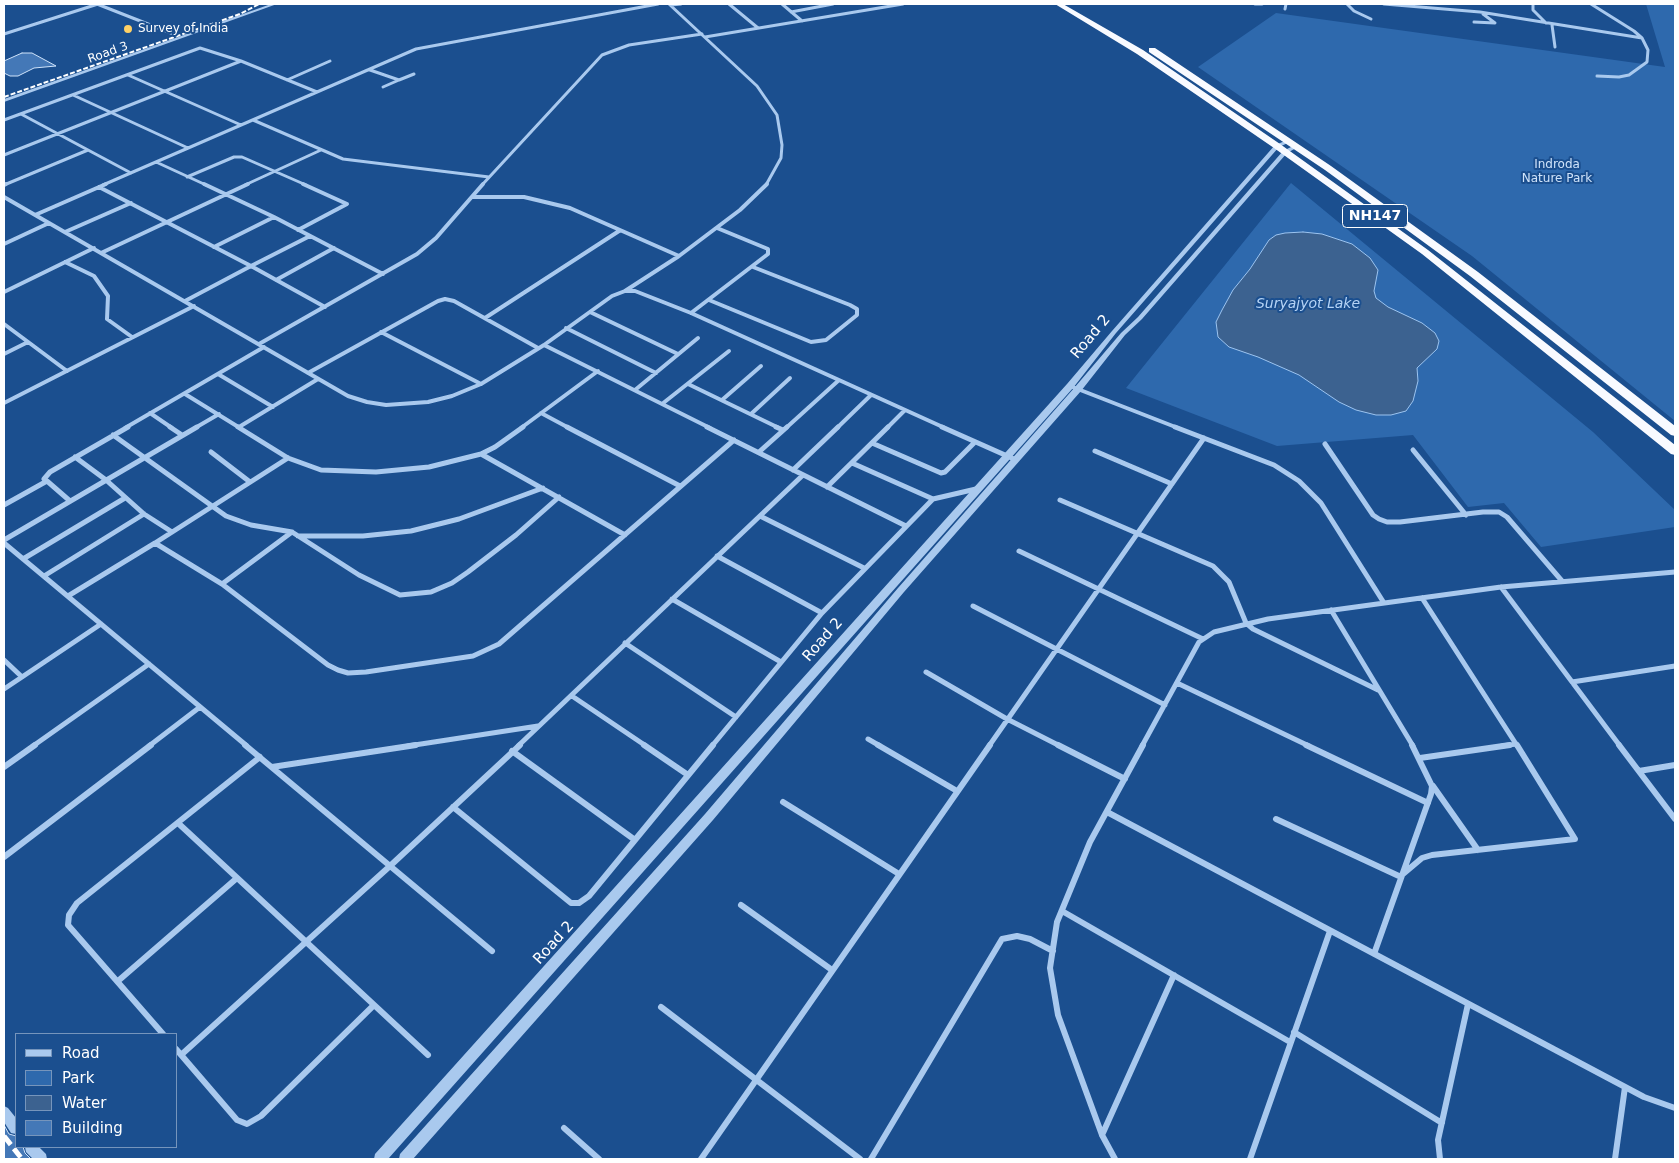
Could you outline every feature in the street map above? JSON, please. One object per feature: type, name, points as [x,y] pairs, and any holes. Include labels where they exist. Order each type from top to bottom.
[{"type":"highway","name":"NH147","points":[[1058,4],[1140,52],[1281,149],[1425,252],[1675,451]]},
{"type":"highway","name":"NH147","points":[[1074,4],[1175,64],[1328,168],[1474,274],[1675,432]]},
{"type":"street","points":[[4,34],[98,4],[176,35]]},
{"type":"street","name":"Road 3","points":[[4,97],[266,4]]},
{"type":"street","name":"Road 3","points":[[4,102],[176,35],[276,4]]},
{"type":"street","points":[[35,215],[416,49],[658,4]]},
{"type":"street","points":[[670,5],[682,4]]},
{"type":"street","points":[[729,4],[758,28]]},
{"type":"street","points":[[782,4],[802,21]]},
{"type":"street","points":[[791,12],[833,4]]},
{"type":"street","points":[[259,344],[417,254],[436,238],[489,177],[602,55],[629,45],[758,28],[903,4]]},
{"type":"street","points":[[1255,4],[1262,4]]},
{"type":"street","points":[[1285,8],[1286,4]]},
{"type":"street","points":[[1348,4],[1354,11],[1371,19]]},
{"type":"street","points":[[1384,4],[1439,6],[1642,38]]},
{"type":"street","points":[[1533,4],[1533,10],[1546,24]]},
{"type":"street","points":[[1591,4],[1630,28],[1642,38],[1648,50],[1647,62],[1629,75],[1619,77],[1597,76]]},
{"type":"street","points":[[4,197],[348,396],[386,404],[428,402],[452,396],[481,384],[544,345],[612,296],[626,291],[679,256],[740,210],[767,184],[776,169],[782,145],[777,116],[768,99],[757,86],[670,5]]},
{"type":"street","points":[[1474,22],[1495,23],[1480,12]]},
{"type":"street","points":[[1552,25],[1555,47]]},
{"type":"street","points":[[4,30],[9,32]]},
{"type":"street","points":[[4,120],[200,48],[241,61],[317,92]]},
{"type":"street","points":[[4,155],[241,61]]},
{"type":"street","points":[[287,80],[330,61]]},
{"type":"street","points":[[370,69],[399,80]]},
{"type":"street","points":[[383,87],[414,74]]},
{"type":"street","points":[[128,75],[241,125]]},
{"type":"street","points":[[73,95],[188,148]]},
{"type":"street","points":[[21,114],[132,173]]},
{"type":"street","points":[[253,120],[343,159],[489,177]]},
{"type":"street","name":"Road 2","points":[[405,1159],[709,817],[1010,458],[1123,334],[1140,318],[1281,149],[1291,144]]},
{"type":"street","points":[[4,185],[88,150]]},
{"type":"street","points":[[101,253],[321,150]]},
{"type":"street","points":[[187,177],[238,156],[347,204],[298,230]]},
{"type":"street","points":[[156,162],[274,217],[383,274]]},
{"type":"street","points":[[99,187],[251,266],[325,307]]},
{"type":"street","points":[[472,197],[524,197],[570,208],[619,232],[679,256]]},
{"type":"street","points":[[65,232],[130,203]]},
{"type":"street","points":[[214,247],[274,217]]},
{"type":"street","points":[[4,244],[49,223]]},
{"type":"street","points":[[691,313],[768,254],[768,249],[716,228]]},
{"type":"street","points":[[485,318],[619,232]]},
{"type":"street","points":[[185,301],[310,236]]},
{"type":"street","points":[[4,292],[94,248]]},
{"type":"street","points":[[276,280],[334,248]]},
{"type":"street","points":[[65,262],[94,276],[108,296],[107,319],[132,338]]},
{"type":"street","points":[[708,300],[811,342],[826,340],[857,315],[857,309],[850,305],[753,267]]},
{"type":"street","points":[[626,291],[644,294],[691,313],[1010,458]]},
{"type":"street","points":[[308,373],[441,300],[454,302],[538,348]]},
{"type":"street","points":[[5,402],[194,306]]},
{"type":"street","points":[[590,312],[678,354]]},
{"type":"street","points":[[4,324],[68,371]]},
{"type":"street","points":[[566,328],[656,373]]},
{"type":"street","points":[[381,332],[481,384]]},
{"type":"street","points":[[635,390],[698,338]]},
{"type":"street","points":[[4,354],[28,342]]},
{"type":"street","points":[[544,345],[906,526]]},
{"type":"street","points":[[70,501],[44,479],[45,476],[264,347]]},
{"type":"street","points":[[662,404],[729,351]]},
{"type":"street","points":[[722,400],[761,366]]},
{"type":"street","points":[[184,394],[288,458],[321,470],[376,472],[429,467],[481,454],[495,448],[598,372]]},
{"type":"street","points":[[218,374],[273,407]]},
{"type":"street","points":[[751,414],[790,378]]},
{"type":"street","points":[[239,427],[318,380]]},
{"type":"street","points":[[759,452],[839,380]]},
{"type":"street","points":[[688,384],[783,430]]},
{"type":"street","points":[[1074,388],[1274,465],[1299,481],[1320,503],[1384,603]]},
{"type":"street","points":[[793,470],[871,394]]},
{"type":"street","points":[[827,487],[905,410]]},
{"type":"street","points":[[150,413],[182,435]]},
{"type":"street","points":[[541,413],[680,486]]},
{"type":"street","points":[[219,414],[4,542],[492,951]]},
{"type":"street","points":[[113,435],[226,516],[251,526],[292,532],[359,575],[400,595],[424,594],[452,583],[516,535],[559,497]]},
{"type":"street","points":[[701,1159],[1204,438]]},
{"type":"street","points":[[155,543],[222,584],[328,665],[348,673],[473,656],[486,652],[510,634],[734,440]]},
{"type":"street","points":[[872,443],[941,473],[945,472],[974,442]]},
{"type":"street","points":[[1325,444],[1373,515],[1387,522],[1400,522],[1499,512],[1508,517],[1562,582]]},
{"type":"street","points":[[1413,450],[1466,515]]},
{"type":"street","points":[[1095,451],[1172,484]]},
{"type":"street","points":[[211,452],[250,482]]},
{"type":"street","points":[[481,454],[625,535]]},
{"type":"street","points":[[74,458],[106,480],[144,514],[172,532]]},
{"type":"street","points":[[68,596],[288,458]]},
{"type":"street","name":"Road 2","points":[[380,1159],[765,730],[976,489],[1010,458]]},
{"type":"street","points":[[852,462],[934,499]]},
{"type":"street","points":[[374,1005],[261,1116],[247,1124],[237,1120],[179,1052],[390,866],[804,475]]},
{"type":"street","points":[[4,505],[47,481]]},
{"type":"street","points":[[298,536],[363,536],[411,531],[459,519],[543,488]]},
{"type":"street","points":[[453,807],[571,903],[578,903],[589,896],[822,613],[864,568],[934,499],[976,489]]},
{"type":"street","points":[[23,559],[124,498]]},
{"type":"street","points":[[1060,500],[1213,566],[1229,582],[1246,623],[1252,629],[1378,690]]},
{"type":"street","points":[[44,576],[144,514]]},
{"type":"street","points":[[760,516],[864,568]]},
{"type":"street","points":[[222,584],[292,532]]},
{"type":"street","points":[[1019,550],[1203,639]]},
{"type":"street","points":[[717,556],[822,613]]},
{"type":"street","points":[[1115,1159],[1102,1135],[1058,1016],[1050,968],[1058,922],[1090,842],[1199,642],[1214,632],[1246,623],[1331,610],[1501,587],[1675,572]]},
{"type":"street","points":[[1501,587],[1675,819]]},
{"type":"street","points":[[1402,876],[1422,858],[1439,854],[1575,839],[1422,598]]},
{"type":"street","points":[[672,599],[781,662]]},
{"type":"street","points":[[973,606],[1055,650],[1165,705]]},
{"type":"street","points":[[1331,610],[1420,758],[1432,786],[1478,850]]},
{"type":"street","points":[[4,689],[101,624]]},
{"type":"street","points":[[625,643],[736,717]]},
{"type":"street","points":[[4,660],[22,677]]},
{"type":"street","points":[[4,767],[149,664]]},
{"type":"street","points":[[1572,682],[1675,666]]},
{"type":"street","points":[[926,672],[1007,719],[1125,779]]},
{"type":"street","points":[[1177,683],[1428,803]]},
{"type":"street","points":[[572,696],[688,775]]},
{"type":"street","points":[[4,857],[200,707]]},
{"type":"street","points":[[272,767],[538,726]]},
{"type":"street","points":[[868,739],[957,791]]},
{"type":"street","points":[[1420,758],[1516,744]]},
{"type":"street","points":[[512,751],[635,840]]},
{"type":"street","points":[[162,1033],[68,925],[69,915],[77,903],[260,756]]},
{"type":"street","points":[[1639,771],[1675,765]]},
{"type":"street","points":[[1374,954],[1428,803],[1432,786]]},
{"type":"street","points":[[783,802],[899,874]]},
{"type":"street","points":[[1107,812],[1644,1097],[1675,1108]]},
{"type":"street","points":[[1276,819],[1402,876]]},
{"type":"street","points":[[178,822],[428,1055]]},
{"type":"street","points":[[118,981],[237,878]]},
{"type":"street","points":[[741,905],[832,970]]},
{"type":"street","points":[[1062,911],[1290,1042]]},
{"type":"street","points":[[1250,1159],[1330,930]]},
{"type":"street","points":[[871,1159],[1002,939],[1017,936],[1053,951]]},
{"type":"street","points":[[1102,1135],[1174,975]]},
{"type":"street","points":[[1440,1159],[1438,1140],[1468,1004]]},
{"type":"street","points":[[661,1007],[860,1159]]},
{"type":"street","points":[[1294,1032],[1442,1124]]},
{"type":"street","points":[[1615,1159],[1625,1087]]},
{"type":"street","points":[[4,1112],[15,1127]]},
{"type":"street","points":[[564,1128],[599,1159]]},
{"type":"street","points":[[32,1148],[41,1159]]},
{"type":"green space","name":"Indroda Nature Park","points":[[1646,4],[1675,4],[1675,421],[1472,256],[1198,67],[1276,13],[1665,67]]},
{"type":"green space","points":[[1291,183],[1593,432],[1675,510],[1675,527],[1541,547],[1504,503],[1468,507],[1413,435],[1277,446],[1126,388]]},
{"type":"water","name":"Suryajyot Lake","points":[[1303,232],[1322,234],[1352,244],[1370,258],[1378,270],[1374,291],[1376,298],[1388,307],[1422,323],[1435,333],[1439,341],[1437,349],[1417,368],[1418,381],[1413,401],[1406,411],[1391,415],[1376,415],[1356,410],[1339,402],[1299,375],[1229,347],[1218,337],[1216,322],[1222,310],[1233,290],[1250,269],[1269,240],[1276,235]]},
{"type":"building","points":[[22,53],[32,53],[56,66],[34,68],[18,76],[10,76],[4,73],[4,61]]},
{"type":"building","points":[[4,1125],[9,1134],[15,1136],[15,1148],[23,1148],[31,1159],[4,1159]]},
{"type":"railway","points":[[4,97],[240,14],[259,4]]},
{"type":"railway","points":[[4,1136],[22,1159]]},
{"type":"place","name":"Survey of India","points":[[128,29]]}]
